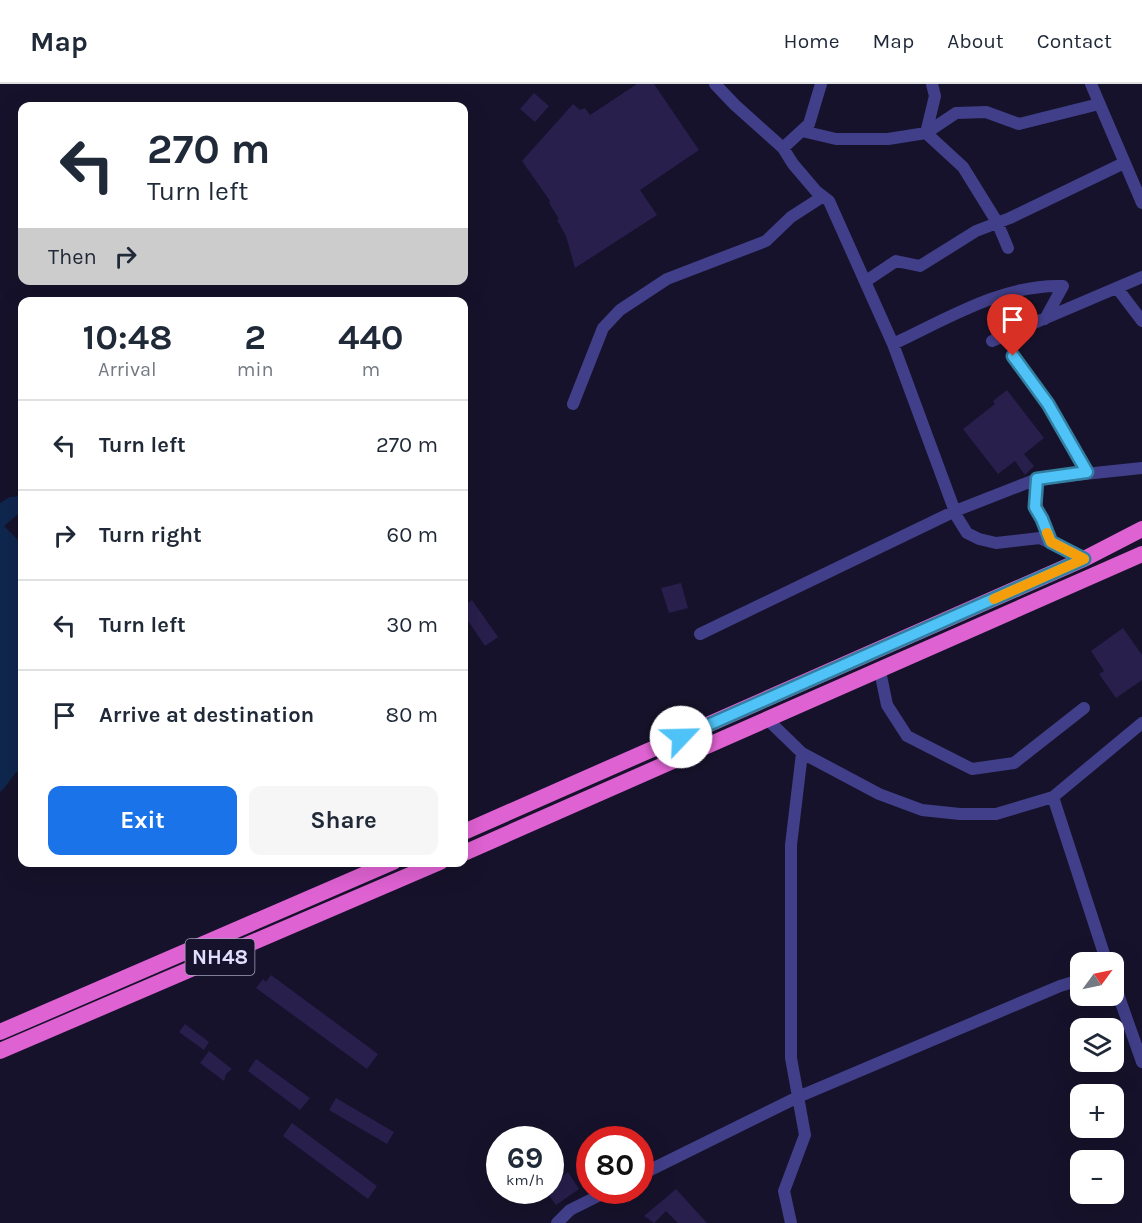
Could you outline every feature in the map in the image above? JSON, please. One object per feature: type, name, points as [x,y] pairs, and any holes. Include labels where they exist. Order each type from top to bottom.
[{"type":"highway","points":[[468,830],[1084,559],[1142,529]]},
{"type":"highway","points":[[468,851],[1142,554]]},
{"type":"highway","name":"NH48","points":[[0,1032],[381,867]]},
{"type":"highway","name":"NH48","points":[[0,1051],[428,867]]},
{"type":"street","points":[[715,84],[783,148],[794,164],[829,201],[893,344],[955,511],[967,533],[996,543],[1040,538],[1084,559]]},
{"type":"street","points":[[783,148],[802,131],[813,115],[821,84]]},
{"type":"street","points":[[926,133],[935,96],[932,84]]},
{"type":"street","points":[[1091,84],[1124,163],[1139,191],[1142,203]]},
{"type":"street","points":[[802,131],[846,139],[888,139],[926,133],[956,113],[986,112],[1018,124],[1100,104]]},
{"type":"street","points":[[926,133],[963,167],[997,222],[1008,248]]},
{"type":"street","points":[[866,281],[896,261],[920,266],[976,231],[1124,163]]},
{"type":"street","points":[[573,404],[603,328],[620,310],[667,279],[766,241],[791,217],[822,196]]},
{"type":"street","points":[[992,341],[1142,277]]},
{"type":"street","points":[[893,344],[998,295],[1039,285],[1063,286],[1045,319]]},
{"type":"street","points":[[1117,288],[1142,321]]},
{"type":"street","points":[[700,634],[955,511],[1037,479],[1142,468]]},
{"type":"street","points":[[1037,479],[1035,507],[1051,542]]},
{"type":"street","points":[[880,671],[887,705],[907,736],[972,769],[1014,763],[1084,708]]},
{"type":"street","points":[[768,720],[802,753],[879,795],[922,810],[960,814],[996,814],[1053,797],[1142,723]]},
{"type":"street","points":[[791,1223],[783,1191],[805,1135],[791,1058],[790,845],[802,753]]},
{"type":"street","points":[[1053,797],[1103,952]]},
{"type":"street","points":[[654,1168],[798,1097],[1070,983]]},
{"type":"street","points":[[1122,1006],[1142,1062]]},
{"type":"street","points":[[557,1223],[570,1210],[582,1204]]},
{"type":"lane","points":[[1013,356],[1048,404],[1087,472]]},
{"type":"water","points":[[18,496],[18,515],[4,526],[18,540],[18,771],[0,792],[0,503],[10,497]]},
{"type":"building","points":[[637,84],[654,84],[699,150],[640,190],[657,215],[575,268],[566,236],[557,220],[559,219],[550,201],[522,161],[573,104],[580,110],[585,108],[590,115]]},
{"type":"building","points":[[534,93],[549,106],[535,122],[520,109]]},
{"type":"building","points":[[1007,390],[1044,438],[1024,454],[1034,466],[1025,475],[1015,461],[998,474],[963,429],[995,404],[993,401]]},
{"type":"building","points":[[681,583],[688,608],[669,613],[661,588]]},
{"type":"building","points":[[472,600],[498,637],[485,646],[468,621],[468,603]]},
{"type":"building","points":[[1123,628],[1142,655],[1142,680],[1116,698],[1099,674],[1104,671],[1091,651]]},
{"type":"building","points":[[271,975],[378,1054],[367,1069],[256,988],[263,979],[266,982]]},
{"type":"building","points":[[185,1024],[209,1042],[204,1050],[179,1032]]},
{"type":"building","points":[[209,1051],[232,1069],[226,1074],[224,1081],[200,1063]]},
{"type":"building","points":[[256,1059],[310,1098],[300,1110],[248,1071]]},
{"type":"building","points":[[336,1098],[394,1132],[387,1144],[329,1110]]},
{"type":"building","points":[[292,1123],[377,1186],[368,1199],[283,1136]]},
{"type":"building","points":[[568,1172],[576,1184],[576,1191],[564,1199],[564,1175]]},
{"type":"building","points":[[676,1189],[707,1223],[678,1223],[666,1211],[654,1223],[644,1216]]},
{"type":"slow traffic","points":[[994,599],[1084,559],[1051,542],[1047,533]]},
{"type":"route","points":[[681,737],[1084,559],[1051,542],[1035,507],[1037,479],[1087,472],[1048,404],[1013,356]]}]
